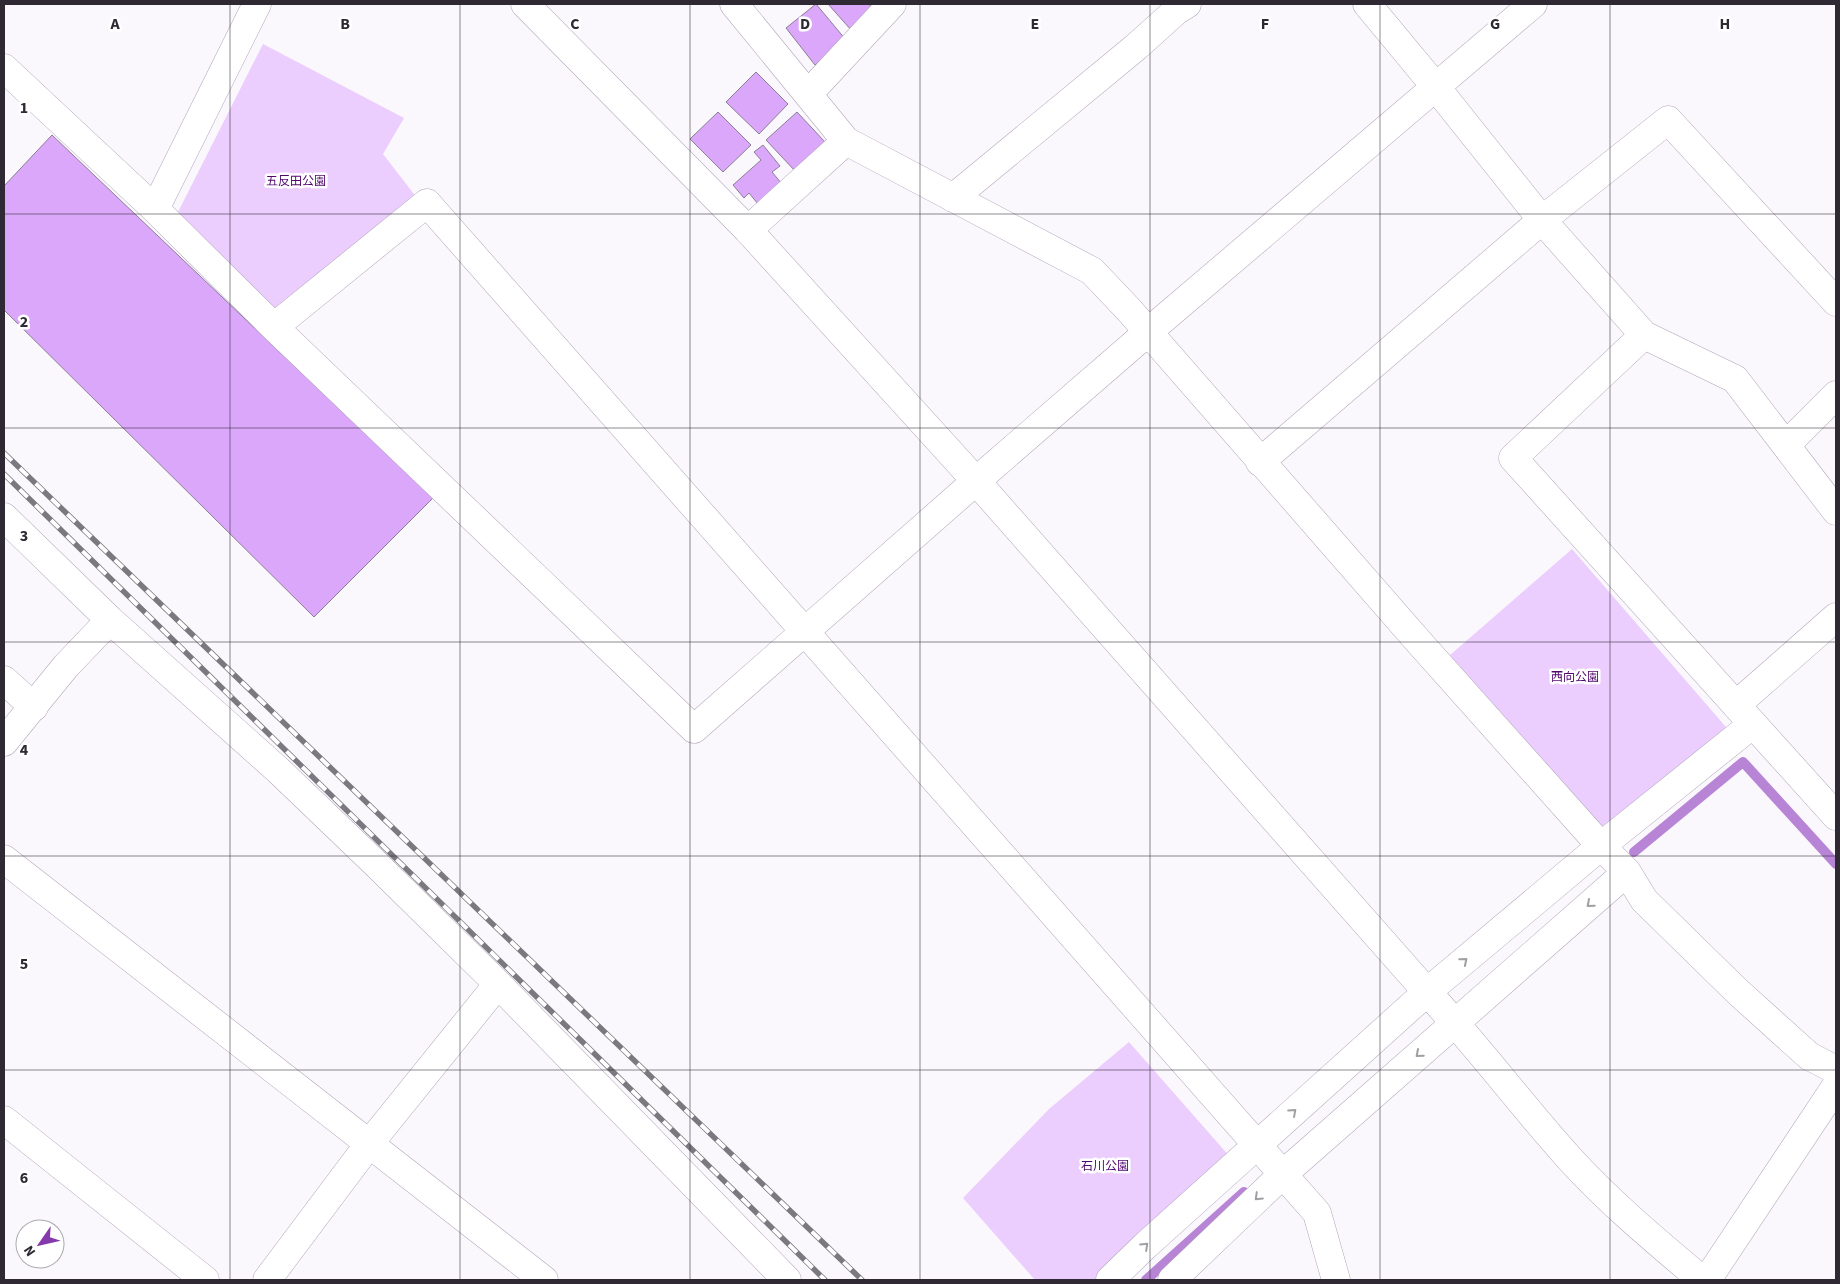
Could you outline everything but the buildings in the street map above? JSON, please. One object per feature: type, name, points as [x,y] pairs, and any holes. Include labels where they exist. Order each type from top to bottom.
[{"type":"street","points":[[155,209],[257,4]]},
{"type":"street","points":[[525,4],[748,230],[976,481],[1455,1022],[1571,1160],[1640,1227],[1702,1280]]},
{"type":"street","points":[[734,4],[809,93],[846,141],[1092,271],[1601,846],[1627,872],[1644,900],[1738,992],[1809,1056],[1836,1070]]},
{"type":"street","points":[[809,93],[892,4]]},
{"type":"street","points":[[1367,4],[1542,220],[1644,334],[1735,379],[1836,511]]},
{"type":"street","points":[[4,68],[155,209],[274,327],[694,729],[1148,332],[1533,4]]},
{"type":"street","points":[[953,198],[1136,48],[1178,6]]},
{"type":"street","points":[[1260,462],[1542,220],[1668,120],[1836,302]]},
{"type":"street","points":[[748,230],[846,141]]},
{"type":"street","points":[[274,327],[427,203],[1317,1213],[1336,1280]]},
{"type":"street","points":[[1644,334],[1512,458],[1836,816]]},
{"type":"street","points":[[1786,444],[1836,395]]},
{"type":"street","points":[[4,517],[110,620],[278,770],[498,984],[787,1280]]},
{"type":"street","points":[[1110,1280],[1257,1144],[1427,992],[1601,846],[1745,715],[1836,618]]},
{"type":"street","points":[[4,742],[66,666],[110,620]]},
{"type":"street","points":[[4,680],[34,707]]},
{"type":"street","points":[[4,859],[544,1280]]},
{"type":"street","points":[[1172,1280],[1282,1175],[1627,872]]},
{"type":"street","points":[[267,1280],[369,1144],[498,984]]},
{"type":"street","points":[[1707,1280],[1836,1086]]},
{"type":"street","points":[[4,1120],[205,1280]]},
{"type":"green space","name":"五反田公園","points":[[263,44],[404,118],[383,154],[417,198],[282,316],[177,214]]},
{"type":"green space","name":"西向公園","points":[[1572,549],[1732,734],[1609,840],[1449,656]]},
{"type":"green space","name":"石川公園","points":[[1129,1042],[1231,1158],[1097,1280],[1035,1280],[963,1198],[1049,1109]]},
{"type":"waterway","points":[[1634,852],[1743,762],[1836,864]]},
{"type":"waterway","points":[[1146,1280],[1244,1192]]},
{"type":"railway","points":[[4,453],[862,1280]]},
{"type":"railway","points":[[4,474],[825,1280]]}]
